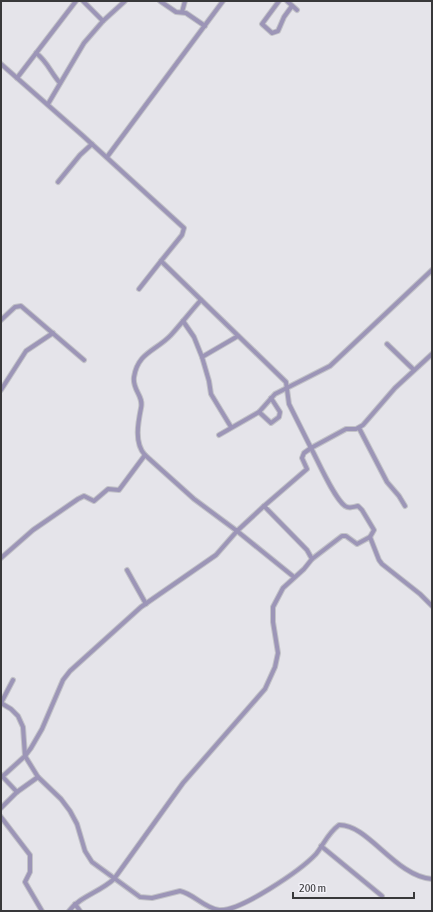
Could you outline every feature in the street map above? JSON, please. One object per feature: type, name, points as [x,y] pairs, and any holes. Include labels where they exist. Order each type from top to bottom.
[{"type":"street","points":[[17,78],[76,1]]},
{"type":"street","points":[[83,1],[103,21]]},
{"type":"street","points":[[48,104],[84,43],[103,21],[124,1]]},
{"type":"street","points":[[160,1],[176,12],[182,12],[205,26]]},
{"type":"street","points":[[182,12],[185,1]]},
{"type":"street","points":[[108,158],[223,1]]},
{"type":"street","points":[[279,1],[262,24],[272,33],[278,31],[284,17],[292,6]]},
{"type":"street","points":[[287,1],[297,10]]},
{"type":"street","points":[[36,53],[44,59],[51,72],[60,83]]},
{"type":"street","points":[[1,64],[48,104],[184,228],[182,235],[139,288]]},
{"type":"street","points":[[58,182],[80,155],[92,144]]},
{"type":"street","points":[[69,911],[75,904],[103,889],[114,879],[183,783],[265,689],[275,667],[278,653],[273,622],[273,607],[283,588],[304,569],[312,559],[342,536],[346,536],[356,544],[370,537],[374,530],[365,514],[358,506],[347,507],[343,504],[311,448],[289,404],[284,379],[161,262]]},
{"type":"street","points":[[219,435],[259,412],[271,398],[287,388],[330,366],[432,270]]},
{"type":"street","points":[[201,300],[165,341],[146,353],[135,369],[134,387],[141,398],[142,404],[139,426],[139,448],[194,498],[238,531],[294,577]]},
{"type":"street","points":[[1,320],[15,307],[21,306],[84,360]]},
{"type":"street","points":[[182,320],[196,342],[202,357],[211,394],[231,427]]},
{"type":"street","points":[[1,390],[26,351],[53,333]]},
{"type":"street","points":[[202,357],[238,336]]},
{"type":"street","points":[[388,344],[414,370]]},
{"type":"street","points":[[17,792],[2,776],[25,756],[42,729],[65,677],[146,604],[210,560],[264,506],[306,471],[307,467],[302,456],[311,448],[346,429],[360,428],[395,388],[432,354]]},
{"type":"street","points":[[259,412],[271,423],[279,417],[280,412],[271,398]]},
{"type":"street","points":[[360,428],[387,482],[405,506]]},
{"type":"street","points":[[1,558],[32,530],[78,499],[84,496],[94,501],[108,489],[119,490],[145,455]]},
{"type":"street","points":[[264,506],[303,546],[312,559]]},
{"type":"street","points":[[370,537],[382,564],[420,594],[432,606]]},
{"type":"street","points":[[127,570],[146,604]]},
{"type":"street","points":[[13,680],[1,703],[14,711],[20,720],[23,727],[25,756],[38,777],[61,799],[70,811],[77,824],[85,851],[92,862],[140,897],[152,898],[180,891],[212,908],[228,910],[242,905],[291,874],[306,862],[321,846],[334,828],[339,825],[347,826],[360,833],[403,868],[417,875],[432,879]]},
{"type":"street","points":[[1,808],[17,792],[38,777]]},
{"type":"street","points":[[1,817],[30,855],[30,874],[25,882],[42,911]]},
{"type":"street","points":[[321,846],[382,896]]},
{"type":"street","points":[[75,904],[80,911]]}]
